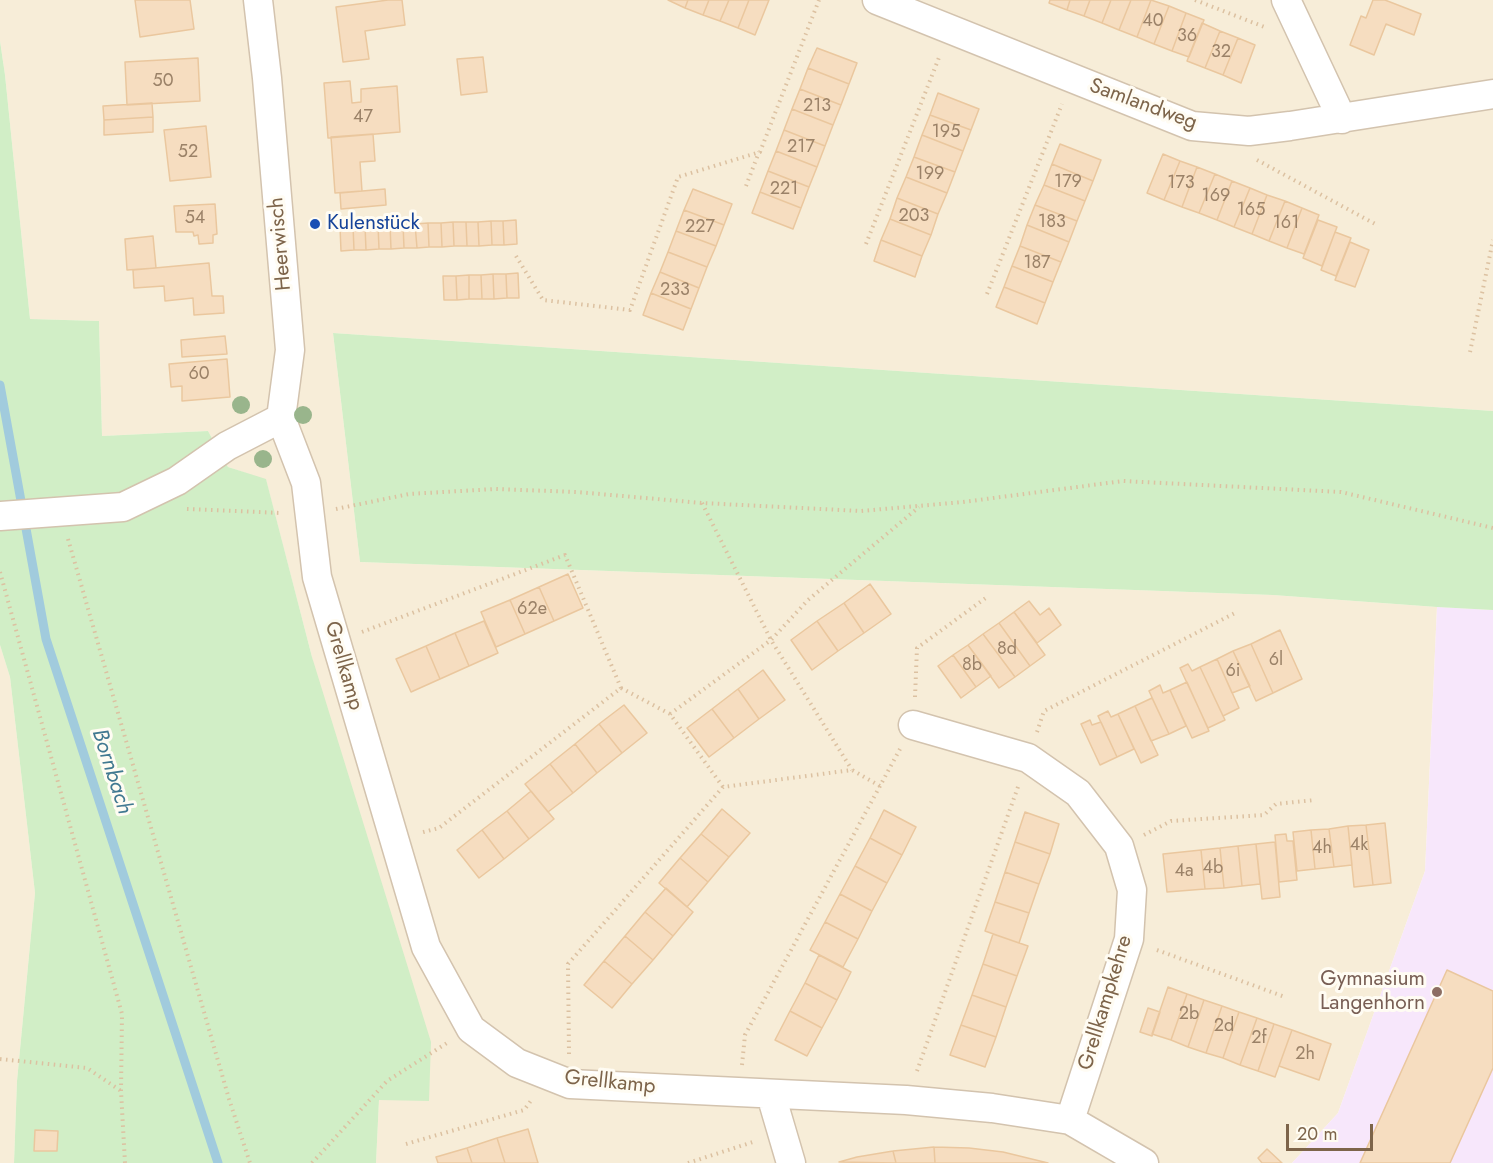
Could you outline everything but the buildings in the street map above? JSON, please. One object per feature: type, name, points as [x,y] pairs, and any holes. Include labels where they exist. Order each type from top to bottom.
[{"type":"street","name":"Heerwisch","points":[[258,0],[267,78],[290,350],[281,418],[306,483]]},
{"type":"street","name":"Samlandweg","points":[[877,0],[1192,126],[1249,130],[1493,94]]},
{"type":"street","points":[[1291,12],[1342,118]]},
{"type":"street","points":[[0,516],[123,507],[177,481],[227,446],[281,418]]},
{"type":"street","name":"Grellkamp","points":[[306,483],[317,577],[426,947],[471,1029],[517,1064],[560,1080],[771,1095],[906,1100],[992,1108],[1070,1119],[1144,1163]]},
{"type":"street","name":"Grellkampkehre","points":[[913,725],[1028,758],[1078,793],[1119,846],[1132,890],[1129,939],[1070,1119]]},
{"type":"street","points":[[771,1095],[792,1163]]},
{"type":"path","points":[[746,186],[818,0]]},
{"type":"path","points":[[1195,0],[1270,29],[1291,12]]},
{"type":"path","points":[[866,244],[951,28]]},
{"type":"path","points":[[987,294],[1072,78]]},
{"type":"path","points":[[1249,130],[1257,161],[1377,225]]},
{"type":"path","points":[[516,256],[543,300],[630,310],[678,177],[760,152]]},
{"type":"path","points":[[1470,352],[1493,240]]},
{"type":"path","points":[[177,509],[311,515],[409,494],[495,489],[577,492],[702,503],[861,511],[919,507],[1123,481],[1341,492],[1493,528]]},
{"type":"path","points":[[702,503],[771,640],[852,770],[880,786]]},
{"type":"path","points":[[670,714],[771,640],[808,600],[919,507]]},
{"type":"path","points":[[61,513],[229,1099],[250,1163]]},
{"type":"path","points":[[336,642],[565,555],[621,688],[670,714],[723,787]]},
{"type":"path","points":[[0,572],[122,1014],[121,1092],[125,1163]]},
{"type":"path","points":[[739,1092],[745,1035],[913,725],[917,648],[987,597]]},
{"type":"path","points":[[906,1100],[1044,711],[1237,612]]},
{"type":"path","points":[[394,840],[439,828],[621,688]]},
{"type":"path","points":[[406,1144],[524,1110],[560,1080],[568,964],[723,787],[852,770]]},
{"type":"path","points":[[1119,846],[1171,821],[1264,815],[1276,804],[1315,800]]},
{"type":"path","points":[[1129,939],[1285,997]]},
{"type":"path","points":[[312,1163],[387,1081],[471,1029]]},
{"type":"path","points":[[0,1059],[87,1068],[121,1092]]},
{"type":"path","points":[[688,1163],[783,1133]]},
{"type":"shaded area","points":[[0,0],[1493,0],[1493,411],[333,333],[360,562],[1273,595],[1437,607],[1425,871],[1338,1113],[1292,1163],[376,1163],[379,1100],[312,657],[266,480],[228,467],[208,431],[102,436],[99,321],[30,319],[0,41]]},
{"type":"shaded area","name":"Gymnasium Langenhorn","points":[[1437,607],[1493,610],[1493,1163],[1292,1163],[1338,1113],[1425,871]]},
{"type":"shaded area","points":[[0,645],[10,677],[35,893],[17,1081],[14,1163],[0,1163]]},
{"type":"green space","points":[[0,41],[30,319],[99,321],[102,436],[208,431],[228,467],[266,479],[312,657],[431,1042],[429,1101],[379,1100],[376,1163],[14,1163],[17,1081],[35,893],[10,677],[0,645]]},
{"type":"green space","points":[[333,333],[1493,411],[1493,610],[1273,595],[360,562]]},
{"type":"waterway","name":"Bornbach","points":[[0,385],[46,639],[218,1163]]},
{"type":"place","name":"Kulenstück","points":[[315,224]]},
{"type":"place","name":"Gymnasium Langenhorn","points":[[1437,992]]}]
